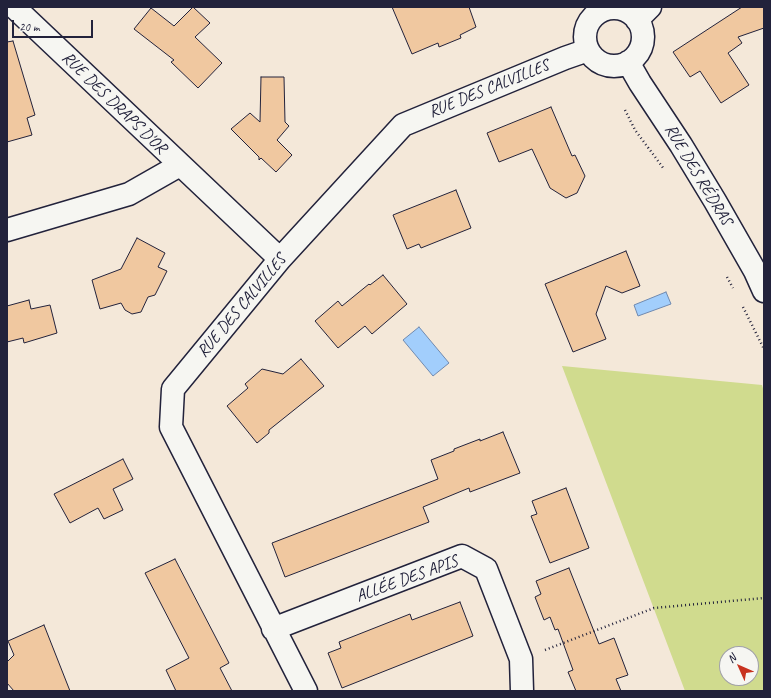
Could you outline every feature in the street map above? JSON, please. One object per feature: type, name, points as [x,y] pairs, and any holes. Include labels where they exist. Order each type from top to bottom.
[{"type":"street","name":"RUE DES DRAPS D'OR","points":[[14,7],[280,258]]},
{"type":"street","points":[[614,8],[623,9],[631,14],[644,14],[642,29],[643,39],[641,48],[636,56],[628,62],[620,66],[610,66],[597,61],[588,50],[585,43],[584,34],[594,10],[614,8]]},
{"type":"street","name":"RUE DES CALVILLES","points":[[306,691],[171,427],[172,390],[280,258],[403,125],[565,58],[588,50]]},
{"type":"street","name":"RUE DES RÉDRAS","points":[[628,62],[715,201],[755,271],[764,291]]},
{"type":"street","name":"RUE DES DRAPS D'OR","points":[[7,230],[129,194],[180,165]]},
{"type":"street","name":"ALLÉE DES APIS","points":[[274,629],[462,556],[486,569],[521,659],[522,691]]},
{"type":"path","points":[[640,83],[619,97],[635,130],[666,171]]},
{"type":"path","points":[[726,275],[733,289]]},
{"type":"path","points":[[740,302],[764,349]]},
{"type":"path","points":[[521,659],[654,608],[764,598]]},
{"type":"green space","points":[[562,366],[762,385],[764,392],[764,691],[685,691]]},
{"type":"water","points":[[666,292],[671,304],[638,316],[634,305]]},
{"type":"water","points":[[419,327],[449,363],[433,376],[403,340]]},
{"type":"building","points":[[193,7],[210,23],[195,37],[222,63],[198,88],[171,62],[174,60],[134,29],[151,8],[174,26]]},
{"type":"building","points":[[392,7],[469,7],[476,27],[460,35],[461,38],[439,47],[438,43],[412,54]]},
{"type":"building","points":[[742,7],[764,7],[764,28],[738,37],[742,43],[728,53],[749,85],[721,103],[700,71],[690,77],[673,52]]},
{"type":"building","points":[[13,41],[35,115],[27,118],[32,135],[7,142],[7,42]]},
{"type":"building","points":[[261,77],[284,77],[285,122],[289,126],[277,140],[292,155],[276,172],[261,158],[259,160],[259,157],[231,129],[250,113],[260,122]]},
{"type":"building","points":[[551,107],[572,156],[575,155],[585,176],[577,193],[566,198],[550,188],[532,149],[499,162],[487,133]]},
{"type":"building","points":[[456,190],[471,228],[421,248],[419,244],[407,249],[393,215]]},
{"type":"building","points":[[137,238],[165,253],[158,267],[167,271],[155,295],[148,297],[141,312],[132,314],[125,310],[121,303],[100,309],[92,280],[121,269]]},
{"type":"building","points":[[626,251],[640,286],[622,293],[606,286],[596,314],[606,339],[573,352],[545,284]]},
{"type":"building","points":[[383,275],[407,304],[372,334],[365,326],[338,348],[315,321],[338,301],[342,306],[369,284],[370,285]]},
{"type":"building","points":[[29,300],[31,309],[50,305],[57,333],[24,343],[23,338],[7,342],[7,306]]},
{"type":"building","points":[[301,359],[324,386],[269,430],[269,433],[257,443],[227,406],[248,388],[245,384],[262,369],[283,374]]},
{"type":"building","points":[[503,432],[520,473],[470,492],[469,488],[423,507],[429,522],[285,577],[272,543],[438,479],[431,460],[454,451],[454,449]]},
{"type":"building","points":[[123,459],[133,479],[113,489],[123,510],[104,519],[98,508],[70,523],[54,494]]},
{"type":"building","points":[[566,488],[589,548],[550,563],[531,516],[537,514],[532,501]]},
{"type":"building","points":[[175,559],[229,663],[220,668],[232,691],[176,691],[166,670],[189,658],[145,573]]},
{"type":"building","points":[[569,568],[599,644],[614,638],[628,675],[616,679],[621,691],[576,691],[568,672],[573,670],[558,629],[555,630],[550,617],[544,620],[535,597],[541,594],[536,581]]},
{"type":"building","points":[[460,602],[473,636],[342,688],[328,653],[341,648],[339,642],[410,614],[412,620]]},
{"type":"building","points":[[44,625],[70,691],[14,691],[7,683],[7,662],[14,655],[8,641]]}]
